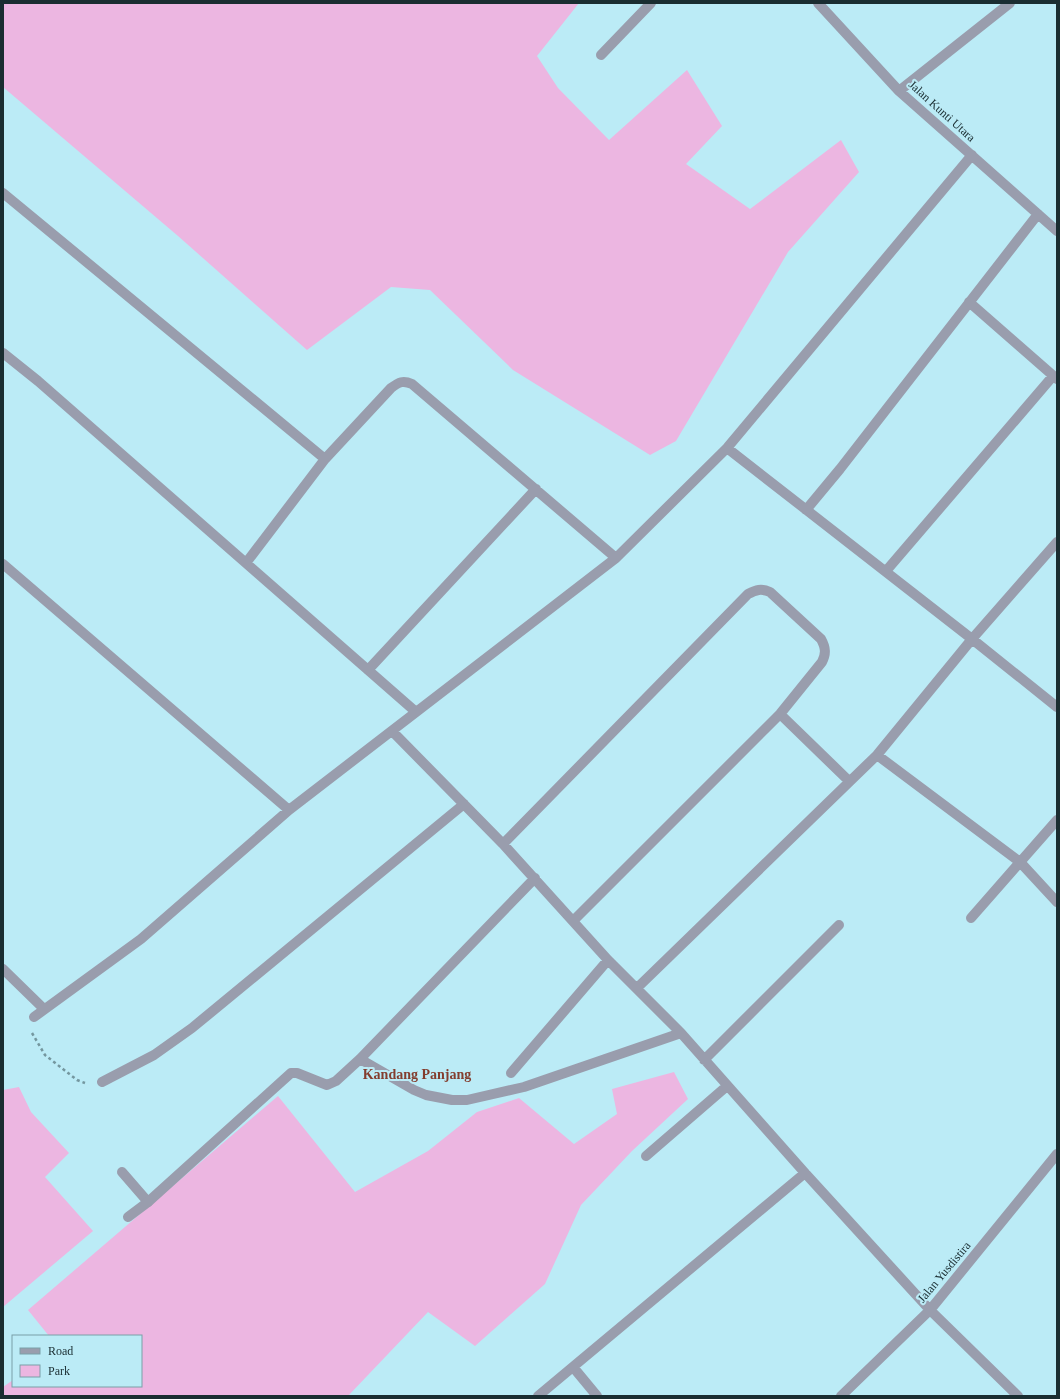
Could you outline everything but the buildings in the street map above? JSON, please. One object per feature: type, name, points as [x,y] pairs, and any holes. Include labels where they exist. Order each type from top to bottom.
[{"type":"street","points":[[601,55],[651,3]]},
{"type":"street","name":"Jalan Kunti Utara","points":[[818,3],[900,91],[1057,231]]},
{"type":"street","points":[[900,91],[1010,3]]},
{"type":"street","points":[[34,1017],[140,939],[289,810],[616,558],[727,448],[972,155]]},
{"type":"street","points":[[3,193],[325,459]]},
{"type":"street","points":[[806,510],[840,469],[1038,214]]},
{"type":"street","points":[[886,572],[1055,378],[969,302]]},
{"type":"street","points":[[3,353],[38,381],[416,712]]},
{"type":"street","points":[[246,563],[325,459],[391,388],[400,382],[412,384],[616,558]]},
{"type":"street","points":[[727,448],[972,638],[1057,707]]},
{"type":"street","points":[[368,670],[536,489]]},
{"type":"street","points":[[637,988],[877,755],[972,638],[1057,542]]},
{"type":"street","points":[[3,564],[289,810]]},
{"type":"street","points":[[503,844],[748,594],[756,590],[763,589],[770,592],[822,639],[825,646],[825,656],[822,662],[780,714],[573,921]]},
{"type":"street","points":[[780,714],[849,781]]},
{"type":"street","points":[[392,731],[503,844],[608,960],[681,1033],[804,1173],[930,1310],[1018,1396]]},
{"type":"street","points":[[877,755],[1020,862],[1057,902]]},
{"type":"street","points":[[102,1082],[154,1054],[192,1028],[464,804]]},
{"type":"street","points":[[971,918],[1057,820]]},
{"type":"street","points":[[128,1217],[148,1202],[291,1073],[297,1073],[327,1084],[336,1081],[360,1059],[535,878]]},
{"type":"street","points":[[704,1060],[839,925]]},
{"type":"street","points":[[511,1073],[608,960]]},
{"type":"street","points":[[3,969],[44,1009]]},
{"type":"street","points":[[360,1059],[414,1090],[426,1095],[452,1100],[467,1100],[524,1086],[681,1033]]},
{"type":"street","points":[[646,1156],[727,1086]]},
{"type":"street","name":"Jalan Yusdistira","points":[[841,1396],[930,1310],[1057,1154]]},
{"type":"street","points":[[122,1172],[148,1202]]},
{"type":"street","points":[[538,1396],[804,1173]]},
{"type":"street","points":[[573,1366],[597,1396]]},
{"type":"path","points":[[34,1017],[30,1025],[32,1034],[45,1055],[77,1080],[88,1084],[102,1082]]},
{"type":"green space","points":[[3,3],[579,3],[537,56],[558,88],[609,140],[687,70],[722,126],[686,164],[750,209],[841,140],[859,172],[788,252],[676,441],[650,455],[513,370],[430,290],[391,287],[307,350],[178,236],[3,87]]},
{"type":"green space","points":[[674,1072],[688,1099],[632,1151],[581,1205],[545,1284],[475,1346],[428,1312],[348,1396],[3,1396],[3,1387],[12,1381],[12,1387],[142,1387],[142,1335],[48,1335],[28,1310],[278,1096],[355,1192],[428,1151],[477,1112],[519,1098],[574,1144],[617,1114],[612,1089]]},
{"type":"green space","points":[[19,1087],[31,1112],[69,1153],[45,1177],[93,1231],[3,1307],[3,1090]]},
{"type":"district","name":"Kandang Panjang","points":[[417,1074]]}]
